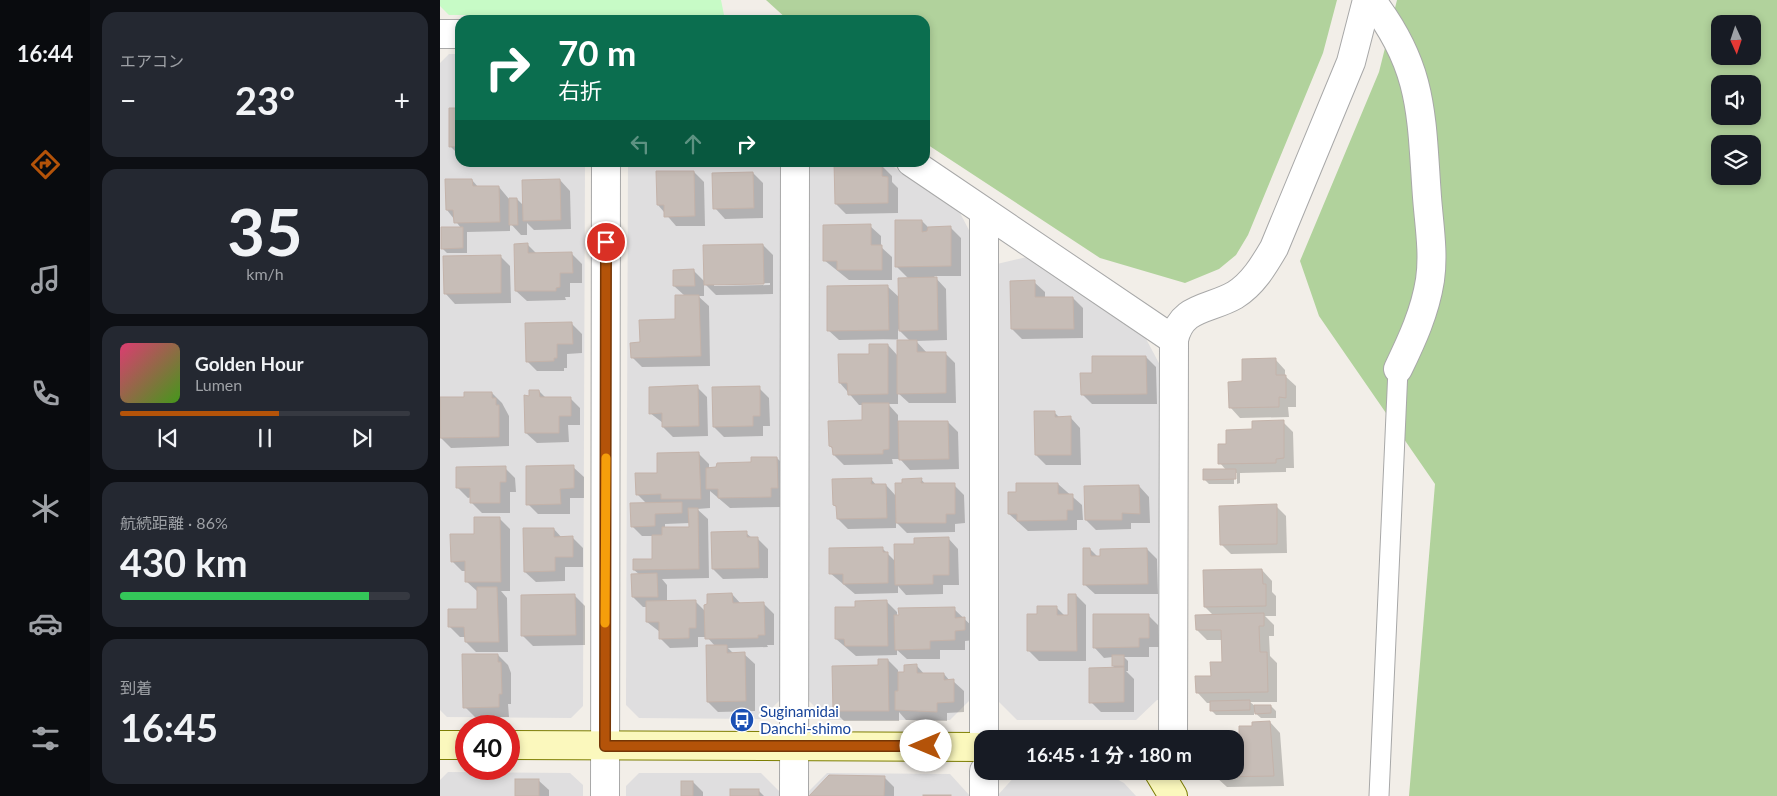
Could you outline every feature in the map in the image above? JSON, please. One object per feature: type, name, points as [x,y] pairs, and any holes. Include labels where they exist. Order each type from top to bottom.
[{"type":"street","points":[[1173,730],[1174,340],[1177,327],[1185,317],[1236,294],[1258,274],[1274,248],[1352,62],[1369,0]]},
{"type":"street","points":[[1369,0],[1390,25],[1405,53],[1415,80],[1421,110],[1432,251],[1430,279],[1424,308],[1414,336],[1398,369]]},
{"type":"street","points":[[440,34],[455,34]]},
{"type":"street","points":[[605,796],[606,167]]},
{"type":"street","points":[[794,796],[796,167]]},
{"type":"street","points":[[918,167],[1174,340]]},
{"type":"street","points":[[984,212],[984,730]]},
{"type":"street","points":[[440,745],[455,745]]},
{"type":"street","points":[[520,745],[974,747]]},
{"type":"street","points":[[984,780],[984,796]]},
{"type":"lane","points":[[1379,796],[1398,369]]},
{"type":"shaded area","points":[[449,54],[455,54],[455,167],[585,167],[583,706],[571,718],[520,718],[520,715],[455,715],[455,717],[447,717],[440,710],[440,63]]},
{"type":"shaded area","points":[[628,167],[783,167],[781,699],[761,719],[639,718],[626,705]]},
{"type":"shaded area","points":[[809,167],[894,167],[959,211],[971,234],[971,699],[950,720],[828,720],[807,699]]},
{"type":"shaded area","points":[[1027,257],[1145,337],[1161,367],[1160,700],[1157,700],[1136,720],[1017,720],[997,700],[997,264]]},
{"type":"shaded area","points":[[448,772],[455,772],[455,780],[520,780],[520,773],[570,773],[583,785],[583,796],[440,796],[440,780]]},
{"type":"shaded area","points":[[639,773],[761,773],[781,793],[781,796],[626,796],[626,786]]},
{"type":"shaded area","points":[[827,773],[950,774],[970,796],[807,796],[807,793]]},
{"type":"shaded area","points":[[1012,780],[1118,780],[1124,783],[1136,796],[997,796]]},
{"type":"green space","points":[[440,0],[721,0],[724,15],[449,15],[440,6]]},
{"type":"green space","points":[[766,0],[1337,0],[1323,53],[1248,235],[1236,255],[1219,269],[1185,283],[1100,258],[930,146],[930,15],[782,15]]},
{"type":"green space","points":[[1397,0],[1777,0],[1777,796],[1409,796],[1435,484],[1319,316],[1300,261],[1379,72]]},
{"type":"building","points":[[449,108],[455,108],[455,146],[449,147]]},
{"type":"building","points":[[834,167],[882,167],[882,176],[888,177],[888,203],[835,204]]},
{"type":"building","points":[[656,171],[694,171],[695,216],[664,217],[664,205],[657,205]]},
{"type":"building","points":[[753,172],[754,208],[713,209],[712,173]]},
{"type":"building","points":[[445,179],[472,179],[473,186],[499,186],[500,222],[454,223],[453,210],[446,210]]},
{"type":"building","points":[[560,179],[561,220],[523,221],[522,180]]},
{"type":"building","points":[[509,198],[517,198],[518,225],[509,225]]},
{"type":"building","points":[[895,220],[922,220],[922,232],[927,231],[928,227],[951,226],[951,266],[895,267]]},
{"type":"building","points":[[871,224],[871,245],[882,245],[882,270],[837,270],[837,261],[823,261],[823,225]]},
{"type":"building","points":[[441,227],[463,227],[463,248],[441,249]]},
{"type":"building","points":[[528,243],[528,253],[572,252],[573,273],[560,273],[560,287],[556,288],[556,291],[515,291],[514,244]]},
{"type":"building","points":[[763,244],[764,284],[704,285],[703,245]]},
{"type":"building","points":[[501,255],[501,293],[444,294],[443,256]]},
{"type":"building","points":[[694,269],[695,286],[673,286],[673,270]]},
{"type":"building","points":[[937,277],[938,330],[899,331],[898,278]]},
{"type":"building","points":[[1035,280],[1035,297],[1073,297],[1074,329],[1011,329],[1010,281]]},
{"type":"building","points":[[888,285],[889,330],[827,331],[827,286]]},
{"type":"building","points":[[675,295],[699,295],[701,356],[631,358],[630,343],[640,342],[639,320],[675,319]]},
{"type":"building","points":[[572,322],[573,344],[557,344],[557,358],[554,358],[554,361],[526,362],[525,323]]},
{"type":"building","points":[[897,340],[917,340],[917,352],[946,352],[946,393],[897,394]]},
{"type":"building","points":[[869,344],[888,344],[888,394],[848,395],[847,383],[839,383],[838,354],[869,354]]},
{"type":"building","points":[[1092,356],[1146,356],[1147,394],[1081,395],[1080,373],[1092,373]]},
{"type":"building","points":[[1276,358],[1276,375],[1286,375],[1286,398],[1279,397],[1279,407],[1229,408],[1228,382],[1242,381],[1242,359]]},
{"type":"building","points":[[698,385],[699,426],[662,427],[662,413],[649,414],[649,387]]},
{"type":"building","points":[[760,386],[760,416],[753,416],[753,426],[713,427],[712,387]]},
{"type":"building","points":[[529,390],[539,390],[540,397],[571,397],[571,416],[559,416],[559,433],[525,433],[524,395],[529,396]]},
{"type":"building","points":[[464,392],[492,392],[492,398],[496,398],[496,405],[499,405],[499,437],[440,438],[440,397],[464,397]]},
{"type":"building","points":[[862,403],[889,403],[889,449],[883,450],[883,454],[833,455],[832,447],[829,446],[828,421],[862,420]]},
{"type":"building","points":[[1034,411],[1055,411],[1055,417],[1071,416],[1071,455],[1035,455]]},
{"type":"building","points":[[1284,420],[1284,458],[1276,459],[1276,463],[1218,464],[1218,444],[1226,444],[1226,430],[1252,429],[1252,421]]},
{"type":"building","points":[[898,421],[948,421],[949,459],[899,460]]},
{"type":"building","points":[[699,452],[701,499],[661,499],[661,494],[636,495],[635,473],[657,473],[657,453]]},
{"type":"building","points":[[751,457],[777,457],[778,488],[771,488],[771,497],[718,498],[718,489],[706,489],[706,468],[716,467],[717,463],[751,462]]},
{"type":"building","points":[[574,465],[574,488],[560,489],[561,504],[526,505],[526,466]]},
{"type":"building","points":[[506,466],[506,482],[500,482],[500,503],[470,503],[470,488],[456,488],[456,467]]},
{"type":"building","points":[[1203,469],[1236,469],[1236,479],[1203,480]]},
{"type":"building","points":[[872,478],[871,484],[886,484],[887,518],[837,519],[836,506],[833,505],[832,479]]},
{"type":"building","points":[[922,478],[921,483],[955,483],[955,514],[946,514],[946,523],[896,523],[895,483],[902,483],[902,479]]},
{"type":"building","points":[[1016,483],[1058,483],[1058,494],[1073,494],[1073,510],[1067,510],[1067,520],[1017,521],[1017,514],[1008,514],[1008,492],[1016,492]]},
{"type":"building","points":[[1139,485],[1140,514],[1122,513],[1122,520],[1085,520],[1084,486]]},
{"type":"building","points":[[682,502],[682,513],[655,514],[655,526],[631,527],[630,503]]},
{"type":"building","points":[[1277,504],[1277,544],[1220,545],[1219,506]]},
{"type":"building","points":[[688,508],[698,508],[699,569],[633,570],[633,559],[652,559],[652,535],[662,535],[662,527],[689,527]]},
{"type":"building","points":[[474,517],[500,517],[501,582],[465,582],[465,561],[451,562],[450,534],[474,534]]},
{"type":"building","points":[[523,528],[554,528],[554,537],[573,536],[573,557],[555,557],[555,571],[524,572]]},
{"type":"building","points":[[747,531],[747,537],[758,537],[759,568],[712,569],[711,532]]},
{"type":"building","points":[[949,537],[949,575],[933,575],[933,584],[895,585],[894,544],[914,544],[914,538]]},
{"type":"building","points":[[883,547],[883,552],[888,552],[888,583],[843,584],[843,574],[829,574],[829,548]]},
{"type":"building","points":[[1083,548],[1090,548],[1091,556],[1100,556],[1100,549],[1147,548],[1148,584],[1083,585]]},
{"type":"building","points":[[1262,569],[1263,584],[1266,584],[1266,606],[1204,607],[1203,570]]},
{"type":"building","points":[[657,573],[658,597],[632,597],[631,574]]},
{"type":"building","points":[[477,587],[497,587],[499,642],[465,642],[464,627],[448,627],[448,609],[477,609]]},
{"type":"building","points":[[732,593],[733,603],[764,602],[765,635],[758,635],[758,638],[705,639],[704,605],[707,604],[707,594]]},
{"type":"building","points":[[575,594],[576,635],[521,636],[521,595]]},
{"type":"building","points":[[1068,594],[1076,594],[1077,651],[1027,651],[1027,614],[1037,614],[1037,606],[1057,606],[1057,615],[1068,615]]},
{"type":"building","points":[[696,600],[696,628],[689,628],[689,638],[659,639],[659,622],[646,622],[646,601]]},
{"type":"building","points":[[887,600],[888,646],[845,646],[844,639],[835,639],[835,607],[855,607],[855,601]]},
{"type":"building","points":[[955,607],[955,618],[965,617],[965,630],[955,631],[955,640],[930,641],[930,649],[895,650],[894,615],[899,615],[898,608]]},
{"type":"building","points":[[1264,613],[1264,626],[1259,626],[1260,652],[1267,652],[1268,692],[1196,693],[1195,676],[1211,676],[1210,662],[1222,662],[1221,630],[1196,630],[1195,615]]},
{"type":"building","points":[[1093,614],[1149,614],[1149,638],[1139,638],[1139,647],[1093,648]]},
{"type":"building","points":[[706,645],[727,645],[727,653],[745,652],[746,701],[707,702]]},
{"type":"building","points":[[462,654],[498,654],[498,662],[501,662],[502,694],[499,694],[499,707],[463,708]]},
{"type":"building","points":[[1112,655],[1124,655],[1124,666],[1112,666]]},
{"type":"building","points":[[878,659],[888,659],[889,711],[833,711],[832,666],[878,665]]},
{"type":"building","points":[[917,664],[917,673],[944,673],[944,680],[954,679],[954,702],[937,703],[937,712],[895,710],[898,672],[904,672],[904,665]]},
{"type":"building","points":[[1124,667],[1124,702],[1089,703],[1089,668]]},
{"type":"building","points":[[1250,700],[1250,710],[1210,711],[1210,701]]},
{"type":"building","points":[[1254,705],[1271,705],[1271,713],[1255,714]]},
{"type":"building","points":[[1270,721],[1274,776],[1244,777],[1244,730],[1239,730],[1239,726],[1252,726],[1252,722]]},
{"type":"building","points":[[829,775],[885,776],[884,796],[809,796]]},
{"type":"building","points":[[539,779],[539,796],[515,796],[515,780]]},
{"type":"building","points":[[681,781],[693,781],[693,796],[681,796]]},
{"type":"building","points":[[730,789],[759,789],[759,796],[730,796]]},
{"type":"building","points":[[951,795],[951,796],[923,796]]},
{"type":"slow traffic","points":[[605,623],[606,458]]},
{"type":"place","name":"Suginamidai Danchi-shimo","points":[[742,720]]},
{"type":"route","points":[[606,242],[605,746],[926,746]]}]
